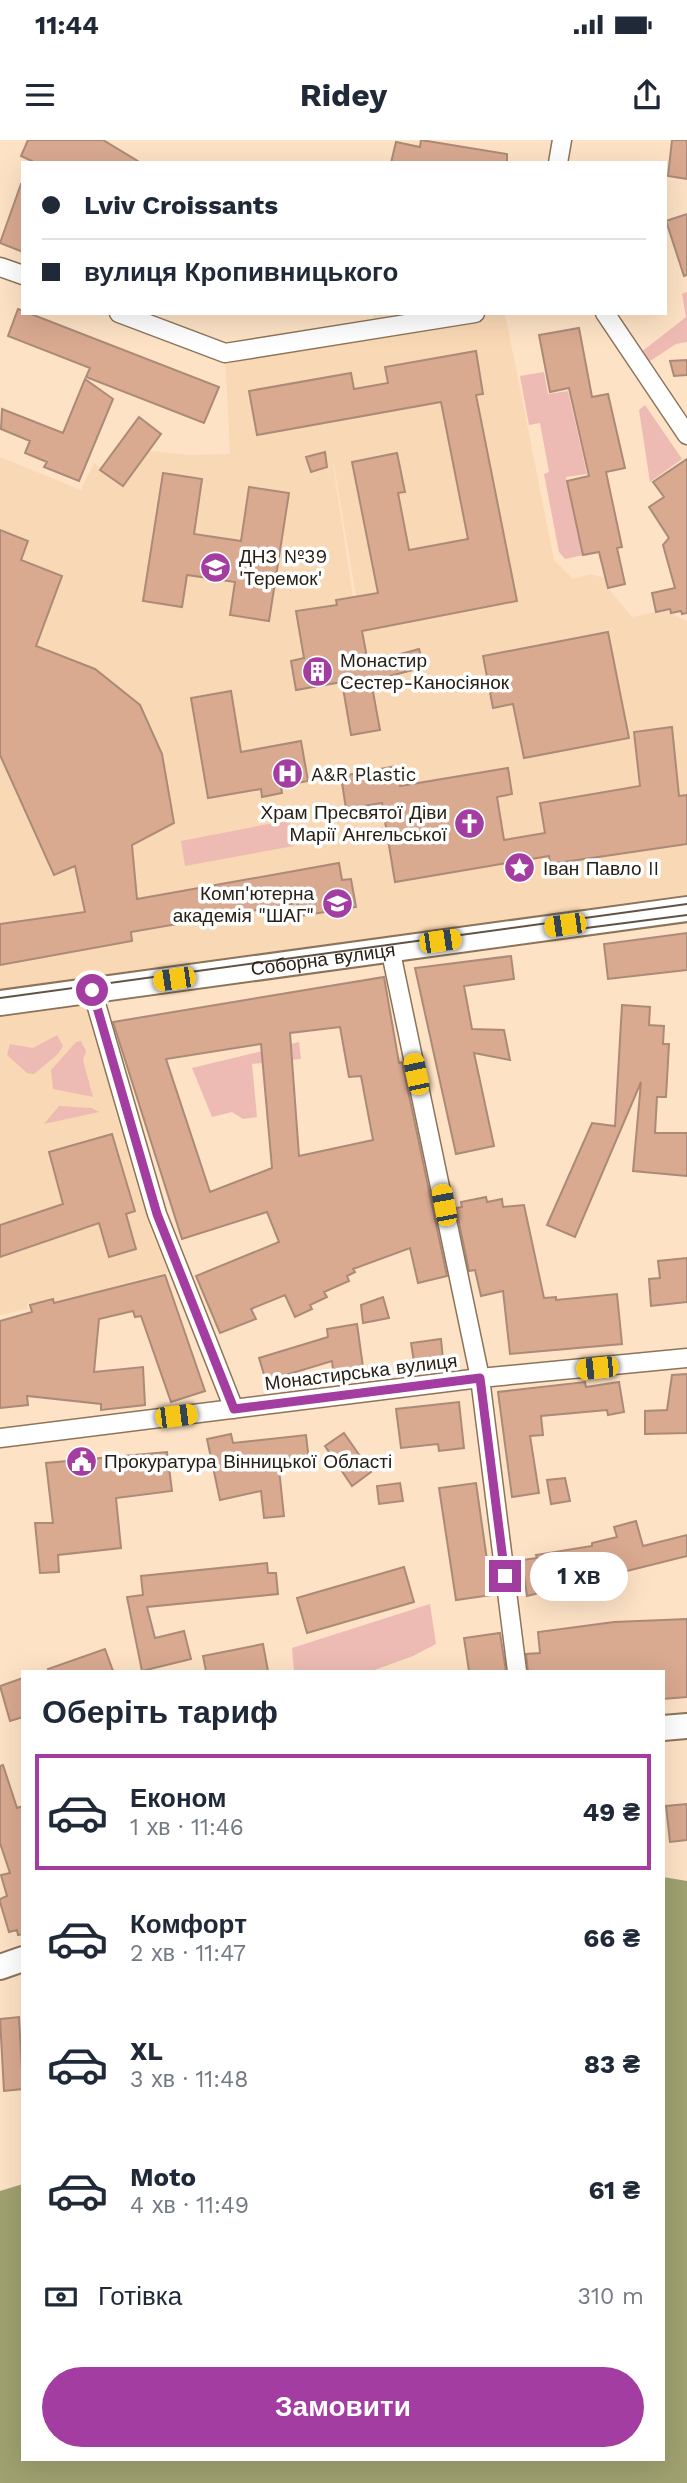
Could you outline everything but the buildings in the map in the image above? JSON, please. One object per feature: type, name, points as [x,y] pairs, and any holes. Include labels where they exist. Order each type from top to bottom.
[{"type":"street","points":[[558,161],[562,140]]},
{"type":"street","points":[[0,267],[21,274]]},
{"type":"street","points":[[124,315],[225,354],[463,315]]},
{"type":"street","points":[[606,315],[687,435]]},
{"type":"street","name":"Соборна вулиця","points":[[0,1003],[687,909]]},
{"type":"street","points":[[390,948],[480,1378],[517,1670]]},
{"type":"street","points":[[92,990],[157,1214],[234,1409]]},
{"type":"street","name":"Монастирська вулиця","points":[[0,1438],[480,1378],[687,1358]]},
{"type":"street","points":[[665,1728],[687,1726]]},
{"type":"street","points":[[0,1967],[21,1960]]},
{"type":"shaded area","points":[[687,292],[687,342],[676,344],[647,363],[640,353],[686,317],[682,294]]},
{"type":"shaded area","points":[[373,315],[505,315],[554,560],[573,579],[591,574],[605,578],[608,588],[632,617],[664,610],[687,621],[687,910],[92,990],[115,1110],[150,1228],[168,1272],[55,1302],[53,1298],[27,1304],[27,1309],[0,1315],[0,457],[81,490],[94,463],[123,486],[150,451],[189,455],[230,454],[225,353],[376,330]],"holes":[[[333,465],[334,465],[361,626],[353,597]]]},
{"type":"shaded area","points":[[544,372],[548,394],[568,391],[587,474],[566,477],[583,555],[565,559],[559,552],[544,474],[549,472],[540,423],[529,425],[520,376]]},
{"type":"shaded area","points":[[645,405],[682,459],[650,482],[639,410]]},
{"type":"shaded area","points":[[289,820],[294,846],[185,866],[181,841]]},
{"type":"shaded area","points":[[57,1035],[63,1046],[58,1054],[34,1074],[27,1073],[7,1055],[10,1044],[33,1048]]},
{"type":"shaded area","points":[[81,1041],[86,1051],[83,1060],[93,1097],[53,1089],[51,1070],[76,1042]]},
{"type":"shaded area","points":[[299,1042],[301,1059],[252,1064],[257,1117],[243,1119],[232,1112],[212,1117],[192,1068]]},
{"type":"shaded area","points":[[59,1106],[92,1108],[99,1112],[44,1124]]},
{"type":"shaded area","points":[[430,1604],[436,1644],[375,1670],[294,1670],[292,1648]]},
{"type":"shaded area","points":[[665,1877],[687,1881],[687,2483],[0,2483],[0,2191],[21,2185],[21,2461],[665,2461]]},
{"type":"tram line","points":[[0,998],[687,904]]},
{"type":"tram line","points":[[586,928],[687,915]]},
{"type":"place","name":"ДНЗ №39 'Теремок'","points":[[216,567]]},
{"type":"place","name":"Монастир Сестер-Каносіянок","points":[[317,671]]},
{"type":"place","name":"A&R Plastic","points":[[288,774]]},
{"type":"place","name":"Храм Пресвятої Діви Марії Ангельської","points":[[470,823]]},
{"type":"place","name":"Іван Павло II","points":[[520,868]]},
{"type":"place","name":"Комп'ютерна академія \"ШАГ\"","points":[[337,904]]},
{"type":"place","name":"Прокуратура Вінницької Області","points":[[81,1461]]},
{"type":"route","points":[[92,990],[157,1214],[234,1409],[480,1378],[505,1576]]}]
